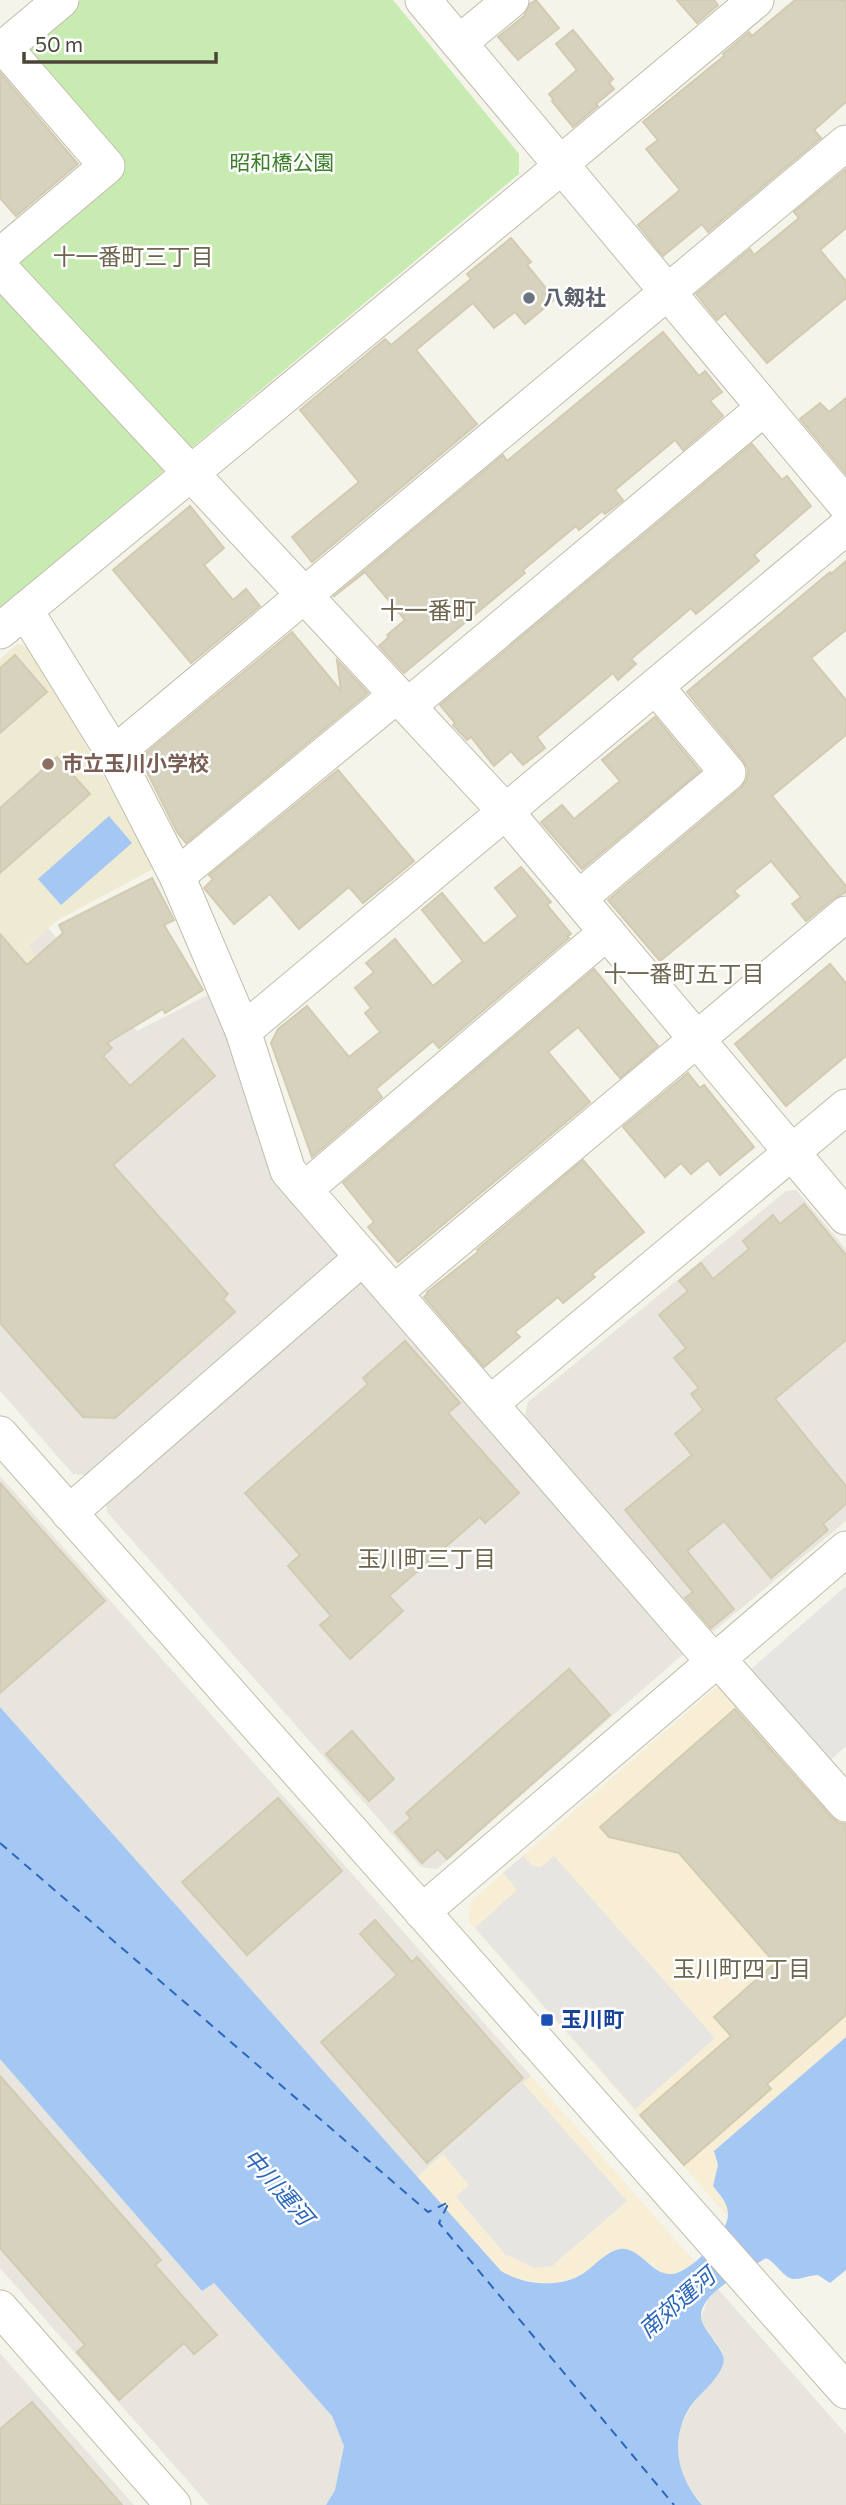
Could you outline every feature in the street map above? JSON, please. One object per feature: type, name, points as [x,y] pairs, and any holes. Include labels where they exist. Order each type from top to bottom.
[{"type":"street","points":[[0,256],[107,166],[2,49],[61,0]]},
{"type":"street","points":[[423,0],[846,505]]},
{"type":"street","points":[[459,43],[511,0]]},
{"type":"street","points":[[756,0],[12,620],[114,754],[177,876],[243,1031],[288,1171],[490,1404],[846,1804]]},
{"type":"street","points":[[114,754],[846,143]]},
{"type":"street","points":[[0,268],[506,811],[846,1217]]},
{"type":"street","points":[[177,876],[403,700],[764,408]]},
{"type":"street","points":[[243,1031],[846,527]]},
{"type":"street","points":[[579,898],[728,773],[656,687]]},
{"type":"street","points":[[394,1293],[846,914]]},
{"type":"street","points":[[304,1190],[607,932]]},
{"type":"street","points":[[490,1404],[846,1107]]},
{"type":"street","points":[[69,1513],[363,1257]]},
{"type":"street","points":[[0,1434],[846,2391]]},
{"type":"street","points":[[422,1912],[846,1549]]},
{"type":"street","points":[[0,2308],[173,2505]]},
{"type":"shaded area","name":"市立玉川小学校","points":[[18,644],[31,648],[155,868],[58,920],[28,945],[85,1012],[0,1084],[0,659]]},
{"type":"shaded area","points":[[48,928],[137,1031],[211,993],[341,1252],[88,1475],[73,1474],[0,1391],[0,1084],[28,946]]},
{"type":"shaded area","points":[[796,1190],[846,1249],[846,1521],[714,1631],[703,1632],[523,1424],[528,1402],[786,1191]]},
{"type":"shaded area","points":[[362,1279],[689,1649],[437,1869],[421,1867],[107,1512],[106,1499]]},
{"type":"shaded area","points":[[0,1476],[531,2076],[417,2177],[0,1707]]},
{"type":"shaded area","points":[[846,1586],[846,1746],[825,1765],[750,1670]]},
{"type":"shaded area","points":[[716,1687],[733,1689],[846,1817],[846,2037],[715,2151],[718,2165],[713,2186],[727,2206],[729,2218],[468,1921],[471,1901]]},
{"type":"shaded area","points":[[523,1856],[532,1866],[541,1867],[554,1856],[715,2038],[635,2109],[475,1928],[517,1890],[503,1873]]},
{"type":"shaded area","points":[[0,2059],[202,2291],[214,2283],[332,2416],[344,2446],[335,2490],[326,2505],[209,2505],[0,2268]]},
{"type":"shaded area","points":[[531,2076],[695,2262],[691,2266],[673,2274],[664,2274],[640,2256],[613,2251],[582,2275],[565,2281],[548,2284],[513,2278],[501,2271],[417,2177]]},
{"type":"shaded area","points":[[523,2083],[627,2201],[552,2266],[535,2268],[505,2254],[456,2197],[469,2185],[443,2154]]},
{"type":"shaded area","points":[[718,2289],[846,2434],[846,2505],[702,2505],[682,2477],[677,2456],[679,2429],[690,2408],[724,2363],[722,2352],[701,2317],[708,2299]]},
{"type":"shaded area","points":[[0,2353],[134,2505],[0,2505]]},
{"type":"green space","name":"昭和橋公園","points":[[81,0],[393,0],[519,154],[519,174],[0,608],[0,269],[119,169],[26,57],[28,44]]},
{"type":"water","points":[[109,816],[132,843],[61,905],[38,879]]},
{"type":"water","points":[[0,1707],[501,2271],[510,2276],[531,2282],[564,2281],[584,2273],[619,2249],[637,2254],[666,2274],[680,2272],[698,2260],[727,2222],[727,2206],[713,2186],[718,2165],[714,2151],[846,2037],[846,2270],[830,2283],[818,2275],[794,2279],[766,2258],[726,2283],[702,2308],[702,2320],[722,2352],[723,2365],[690,2407],[683,2420],[678,2445],[687,2483],[702,2505],[326,2505],[335,2490],[344,2446],[332,2416],[214,2283],[202,2291],[0,2059]]},
{"type":"building","points":[[536,0],[559,28],[518,60],[498,37],[524,16],[530,4]]},
{"type":"building","points":[[677,0],[714,0],[718,5],[697,23]]},
{"type":"building","points":[[795,0],[846,0],[846,102],[814,130],[821,138],[708,232],[702,224],[663,256],[638,225],[680,190],[646,149],[658,140],[643,122],[724,56],[723,54],[749,32],[752,36]]},
{"type":"building","points":[[573,30],[613,79],[609,83],[614,89],[573,127],[549,94],[577,70],[556,44]]},
{"type":"building","points":[[0,73],[78,164],[16,216],[0,198]]},
{"type":"building","points":[[846,169],[846,228],[820,250],[846,281],[846,298],[767,363],[725,313],[717,320],[696,294],[750,249],[754,255],[799,218],[794,212]]},
{"type":"building","points":[[511,238],[531,262],[527,265],[555,299],[525,324],[515,312],[494,328],[473,303],[416,350],[477,424],[312,562],[292,537],[359,482],[300,410],[385,339],[391,345],[471,279],[467,274]]},
{"type":"building","points":[[663,332],[699,376],[705,371],[722,392],[710,401],[723,416],[683,450],[675,440],[615,490],[623,500],[605,514],[602,511],[579,530],[576,526],[523,570],[525,573],[404,673],[379,646],[389,637],[387,635],[405,620],[365,572],[333,597],[503,455],[507,461]]},
{"type":"building","points":[[846,398],[846,474],[800,419],[820,403],[829,412]]},
{"type":"building","points":[[752,444],[782,480],[787,476],[811,506],[754,555],[759,561],[696,614],[691,608],[631,659],[636,664],[618,680],[613,673],[537,737],[545,748],[523,765],[511,751],[494,766],[471,737],[467,740],[453,725],[455,723],[440,705]]},
{"type":"building","points":[[190,506],[224,548],[204,565],[233,600],[246,589],[260,606],[191,663],[113,570]]},
{"type":"building","points":[[846,561],[846,630],[811,658],[846,700],[846,735],[772,796],[846,886],[846,892],[806,921],[792,904],[801,897],[771,861],[734,891],[739,896],[660,961],[608,900],[741,788],[747,779],[748,769],[743,760],[687,692]]},
{"type":"building","points":[[292,632],[341,691],[337,660],[368,693],[186,843],[177,832],[140,758]]},
{"type":"building","points":[[15,655],[47,692],[0,733],[0,668]]},
{"type":"building","points":[[655,717],[700,771],[582,869],[541,822],[562,805],[574,819],[620,781],[602,760]]},
{"type":"building","points":[[57,757],[90,794],[0,873],[0,808]]},
{"type":"building","points":[[338,770],[414,861],[363,903],[349,887],[299,929],[270,894],[234,924],[204,888],[213,879],[209,875]]},
{"type":"building","points":[[521,867],[551,902],[547,905],[571,934],[567,936],[569,938],[439,1048],[433,1041],[376,1089],[382,1097],[312,1157],[271,1043],[278,1029],[307,1006],[349,1057],[380,1032],[365,1013],[371,1008],[355,988],[374,972],[366,963],[395,939],[433,986],[463,961],[422,910],[442,893],[484,944],[518,916],[495,888]]},
{"type":"building","points":[[152,878],[174,920],[164,925],[203,990],[165,1013],[163,1009],[107,1043],[112,1048],[103,1056],[130,1086],[183,1039],[215,1076],[113,1165],[228,1294],[223,1299],[235,1312],[115,1418],[83,1417],[0,1323],[0,934],[27,965],[63,933],[59,925]]},
{"type":"building","points":[[830,964],[846,983],[846,1056],[786,1106],[735,1044]]},
{"type":"building","points":[[594,969],[658,1046],[620,1078],[578,1027],[548,1052],[590,1102],[398,1262],[368,1227],[374,1222],[343,1183]]},
{"type":"building","points":[[688,1073],[700,1088],[704,1085],[754,1147],[720,1175],[708,1160],[691,1174],[681,1163],[665,1177],[623,1127]]},
{"type":"building","points":[[583,1160],[644,1232],[592,1274],[595,1277],[563,1303],[558,1297],[515,1332],[520,1337],[484,1367],[424,1297]]},
{"type":"building","points":[[804,1204],[846,1255],[846,1340],[775,1399],[846,1486],[846,1504],[823,1524],[828,1530],[771,1578],[724,1521],[687,1551],[734,1609],[711,1628],[685,1598],[693,1592],[625,1510],[692,1455],[675,1434],[703,1410],[691,1394],[699,1388],[674,1358],[686,1348],[659,1315],[688,1291],[679,1281],[701,1263],[713,1279],[749,1249],[743,1241],[773,1215],[780,1224]]},
{"type":"building","points":[[405,1341],[460,1403],[448,1413],[519,1493],[485,1523],[480,1517],[389,1596],[403,1611],[350,1659],[320,1625],[331,1616],[288,1566],[300,1555],[245,1493],[368,1384],[363,1378]]},
{"type":"building","points":[[0,1483],[105,1601],[0,1693]]},
{"type":"building","points":[[569,1669],[610,1715],[447,1859],[438,1849],[422,1863],[395,1832],[411,1818],[406,1813]]},
{"type":"building","points":[[735,1709],[831,1817],[846,1824],[846,2015],[767,2084],[771,2089],[684,2165],[640,2115],[731,2036],[714,2017],[775,1963],[679,1853],[609,1837],[600,1827]]},
{"type":"building","points":[[352,1731],[394,1779],[369,1801],[326,1754]]},
{"type":"building","points":[[278,1798],[342,1871],[247,1955],[182,1882]]},
{"type":"building","points":[[375,1920],[412,1962],[417,1957],[523,2078],[427,2163],[321,2042],[397,1975],[360,1934]]},
{"type":"building","points":[[0,2076],[161,2260],[155,2265],[217,2335],[194,2354],[184,2343],[119,2400],[77,2352],[85,2345],[0,2248]]},
{"type":"building","points":[[32,2402],[122,2505],[0,2505],[0,2429]]},
{"type":"ferry route","points":[[0,1843],[428,2212],[449,2202],[439,2223],[674,2505]]},
{"type":"place","name":"八剱社","points":[[529,298]]},
{"type":"place","name":"市立玉川小学校","points":[[48,764]]},
{"type":"place","name":"玉川町","points":[[547,2020]]},
{"type":"district","name":"十一番町三丁目","points":[[133,257]]},
{"type":"district","name":"十一番町","points":[[428,611]]},
{"type":"district","name":"十一番町五丁目","points":[[684,974]]},
{"type":"district","name":"玉川町三丁目","points":[[427,1559]]},
{"type":"district","name":"玉川町四丁目","points":[[742,1969]]},
{"type":"water label","name":"中川運河","points":[[278,2187]]},
{"type":"water label","name":"南郊運河","points":[[677,2303]]}]
